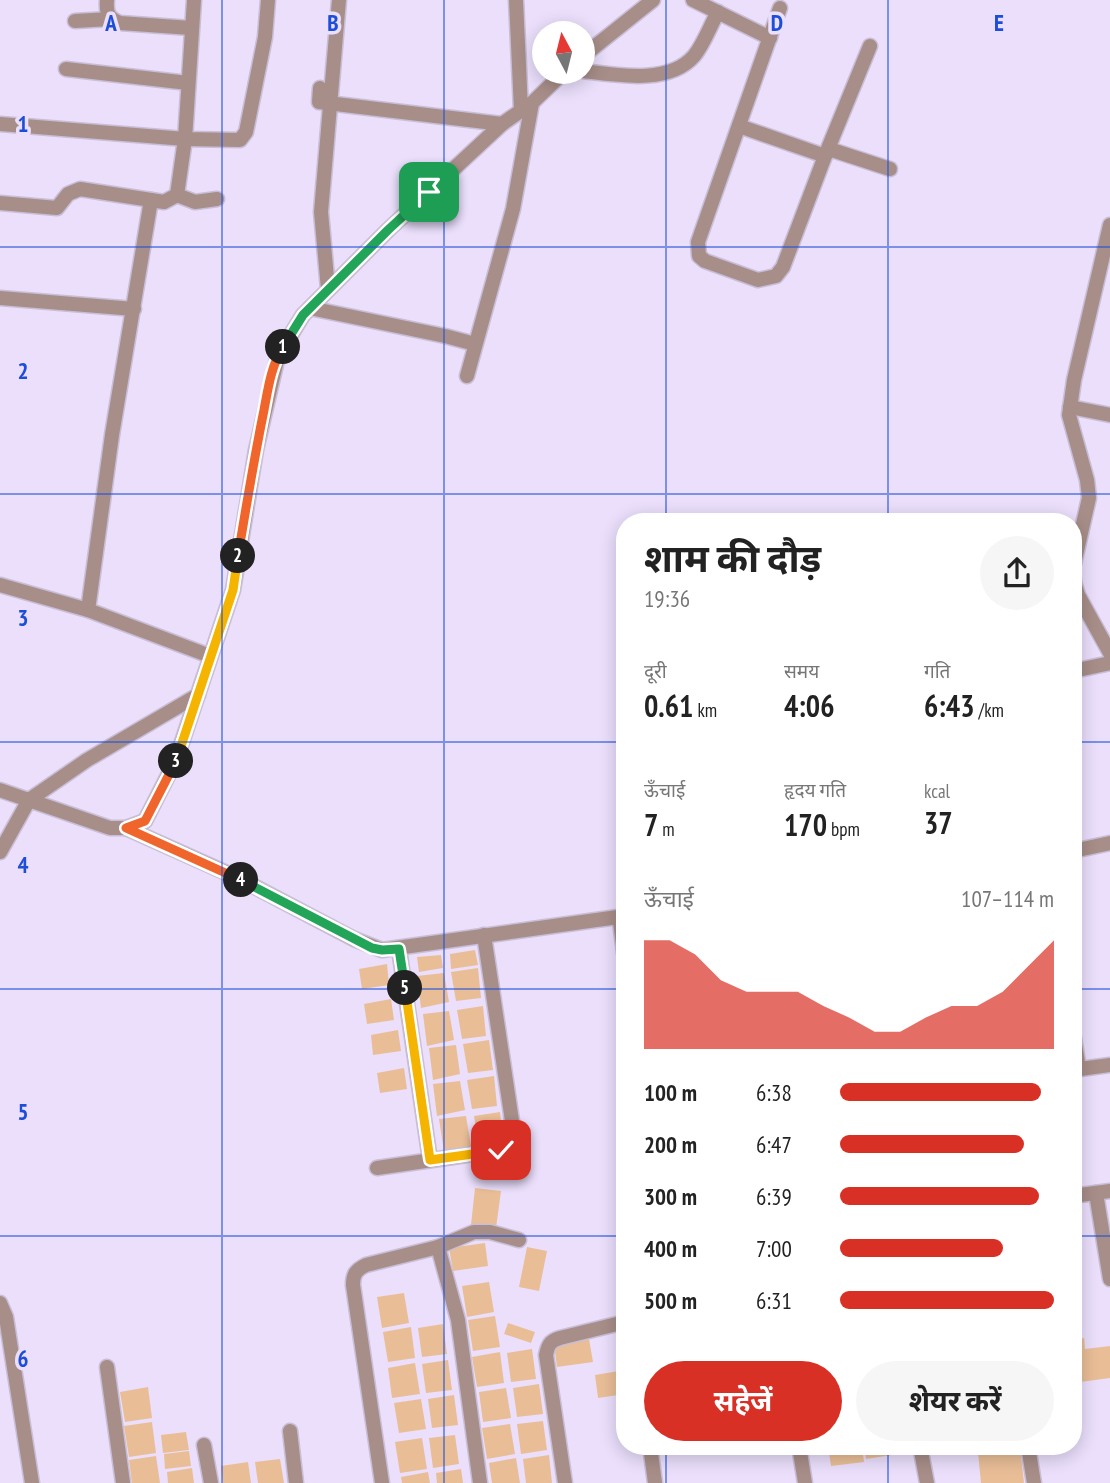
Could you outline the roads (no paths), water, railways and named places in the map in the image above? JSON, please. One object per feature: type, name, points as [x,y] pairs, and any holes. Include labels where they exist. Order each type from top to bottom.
[{"type":"street","points":[[107,0],[107,13],[111,19]]},
{"type":"street","points":[[177,195],[185,139],[194,0]]},
{"type":"street","points":[[0,124],[185,139],[233,141],[244,137],[265,37],[268,0]]},
{"type":"street","points":[[328,289],[321,212],[339,0]]},
{"type":"street","points":[[467,376],[513,209],[526,107],[516,0]]},
{"type":"street","points":[[595,46],[653,0]]},
{"type":"street","points":[[693,0],[770,38]]},
{"type":"street","points":[[780,8],[697,250],[705,261],[758,280],[776,276],[783,267],[870,46]]},
{"type":"street","points":[[595,72],[640,75],[682,66],[695,55],[718,12]]},
{"type":"street","points":[[75,21],[111,19],[120,23],[191,28]]},
{"type":"street","points":[[66,69],[188,83]]},
{"type":"street","points":[[0,790],[110,828],[126,828],[145,821],[176,760],[233,590],[256,450],[278,356],[310,308],[328,289],[502,124],[552,84]]},
{"type":"street","points":[[320,88],[319,102],[502,124]]},
{"type":"street","points":[[739,126],[890,169]]},
{"type":"street","points":[[0,204],[52,209],[57,208],[73,190],[80,189],[164,202],[177,195],[195,202],[217,199]]},
{"type":"street","points":[[89,610],[112,435],[151,200]]},
{"type":"street","points":[[1082,529],[1089,498],[1087,480],[1069,415],[1110,225]]},
{"type":"street","points":[[0,299],[134,309]]},
{"type":"street","points":[[310,308],[445,335],[475,344]]},
{"type":"street","points":[[1070,407],[1110,415]]},
{"type":"street","points":[[0,585],[89,610],[210,656]]},
{"type":"street","points":[[1082,602],[1110,653]]},
{"type":"street","points":[[1082,669],[1110,663]]},
{"type":"street","points":[[0,852],[5,839],[30,800],[87,760],[198,695]]},
{"type":"street","points":[[126,828],[240,880],[372,948],[382,950],[616,918]]},
{"type":"street","points":[[1082,849],[1110,843]]},
{"type":"street","points":[[377,1168],[501,1150],[511,1146],[514,1135],[484,935]]},
{"type":"street","points":[[399,949],[430,1160]]},
{"type":"street","points":[[1082,1069],[1110,1065]]},
{"type":"street","points":[[1082,1195],[1103,1192],[1110,1279]]},
{"type":"street","points":[[382,1483],[353,1277],[357,1270],[366,1265],[438,1248],[474,1232],[490,1232],[519,1240]]},
{"type":"street","points":[[438,1248],[457,1320],[480,1483]]},
{"type":"street","points":[[0,1303],[6,1317],[32,1483]]},
{"type":"street","points":[[565,1483],[546,1355],[548,1346],[560,1338],[616,1324]]},
{"type":"street","points":[[107,1367],[123,1483]]},
{"type":"street","points":[[290,1431],[296,1483]]},
{"type":"street","points":[[204,1445],[211,1483]]},
{"type":"street","points":[[651,1455],[655,1483]]},
{"type":"street","points":[[800,1455],[805,1483]]},
{"type":"street","points":[[922,1455],[927,1483]]},
{"type":"street","points":[[1029,1455],[1034,1483]]}]
